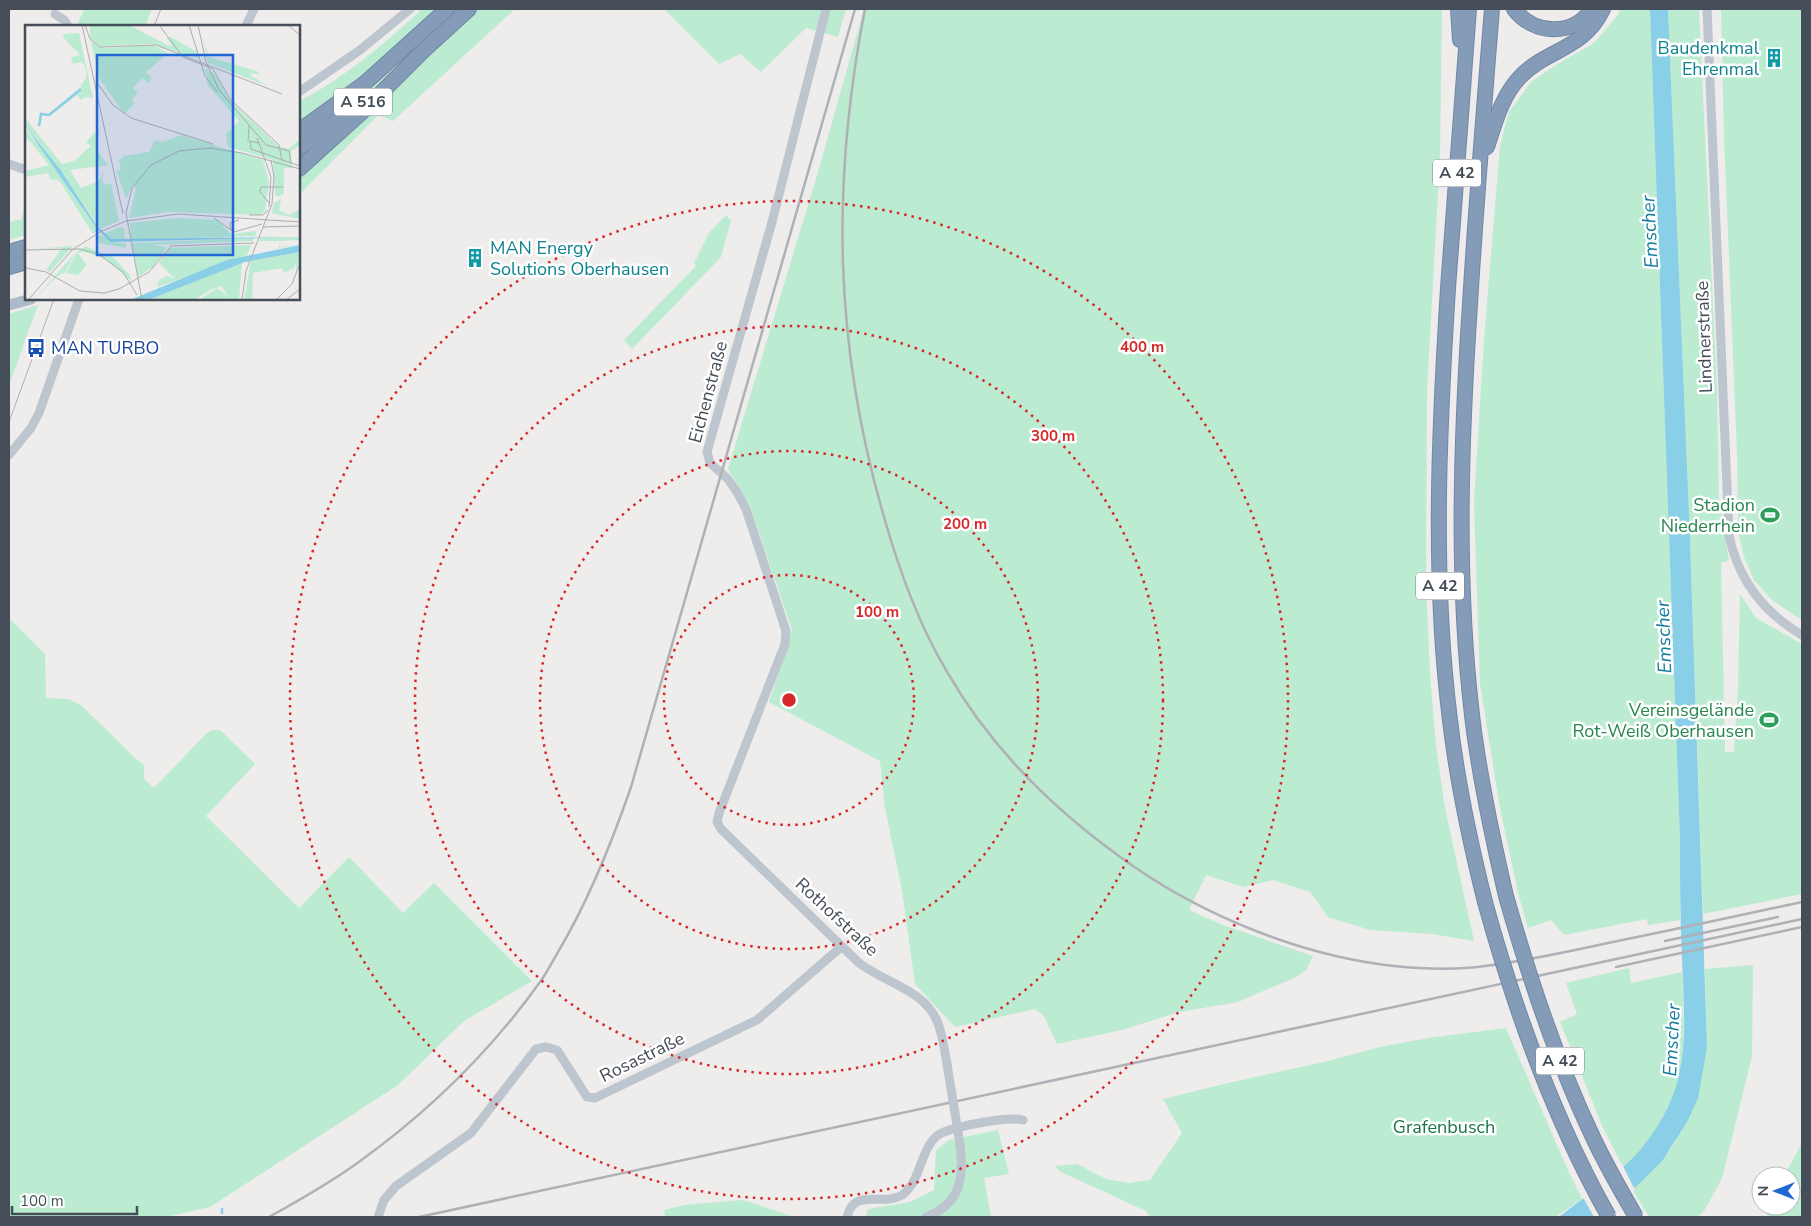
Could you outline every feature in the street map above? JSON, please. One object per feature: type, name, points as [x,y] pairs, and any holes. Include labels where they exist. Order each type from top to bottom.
[{"type":"highway","name":"A 516","points":[[300,130],[365,82],[447,9]]},
{"type":"highway","name":"A 516","points":[[300,147],[345,116],[423,51],[469,9]]},
{"type":"highway","points":[[1458,9],[1463,78]]},
{"type":"highway","name":"A 42","points":[[1469,9],[1440,419],[1439,554],[1444,663],[1450,720],[1471,846],[1513,999],[1544,1080],[1572,1145],[1609,1217]]},
{"type":"highway","name":"A 42","points":[[1492,9],[1463,418],[1463,583],[1472,715],[1482,781],[1506,896],[1535,992],[1567,1079],[1591,1133],[1636,1217]]},
{"type":"highway","points":[[1514,9],[1530,24],[1551,30],[1572,26],[1585,18],[1592,9]]},
{"type":"highway","points":[[1480,167],[1500,107],[1519,78],[1538,63],[1582,37],[1593,26],[1603,9]]},
{"type":"highway","points":[[300,168],[361,113],[423,51]]},
{"type":"highway","points":[[9,252],[25,247]]},
{"type":"highway","points":[[9,267],[25,262]]},
{"type":"main road","points":[[9,305],[27,300]]},
{"type":"street","points":[[246,25],[254,9]]},
{"type":"street","points":[[300,91],[360,50],[410,9]]},
{"type":"street","name":"Eichenstraße","points":[[717,822],[785,644],[786,631],[746,509],[727,478],[710,463],[707,452],[772,222],[826,9]]},
{"type":"street","name":"Lindnerstraße","points":[[1707,9],[1729,535],[1735,560],[1745,581],[1758,600],[1772,614],[1802,634]]},
{"type":"street","points":[[55,14],[64,20],[67,25]]},
{"type":"street","points":[[9,164],[25,170]]},
{"type":"street","points":[[9,456],[31,428],[39,414],[79,300]]},
{"type":"street","name":"Rothofstraße","points":[[717,822],[721,829],[867,969],[914,994],[929,1007],[939,1026],[947,1064],[960,1144],[962,1171],[957,1192],[952,1200],[941,1210],[926,1217]]},
{"type":"street","name":"Rosastraße","points":[[378,1217],[384,1200],[396,1186],[471,1133],[536,1049],[546,1047],[557,1050],[588,1097],[595,1098],[757,1020],[841,946]]},
{"type":"street","points":[[847,1217],[850,1207],[856,1202],[889,1199],[905,1192],[912,1183],[930,1144],[941,1134],[995,1120],[1011,1118],[1023,1120]]},
{"type":"green space","points":[[84,9],[152,9],[145,25],[77,25]]},
{"type":"green space","points":[[422,9],[515,9],[393,121],[378,115],[300,194],[300,100],[332,82],[364,60]]},
{"type":"green space","points":[[664,9],[846,9],[838,37],[806,28],[761,72],[740,54],[719,64]]},
{"type":"green space","points":[[864,9],[1442,9],[1440,156],[1427,390],[1426,586],[1436,746],[1445,808],[1474,941],[1432,934],[1370,930],[1328,917],[1310,892],[1273,880],[1243,887],[1206,875],[1189,910],[1223,925],[1313,956],[1306,970],[1296,977],[1238,1002],[1179,1012],[1122,1030],[1057,1044],[1044,1016],[1035,1009],[955,1027],[915,984],[902,890],[885,808],[880,761],[769,702],[792,630],[750,506],[728,469],[818,172]]},
{"type":"green space","points":[[1619,9],[1650,9],[1680,840],[1680,920],[1648,925],[1647,919],[1564,935],[1551,920],[1528,928],[1518,893],[1500,808],[1480,684],[1474,502],[1484,340],[1500,145],[1509,112],[1531,82],[1594,43],[1619,14]]},
{"type":"green space","points":[[1668,9],[1699,9],[1717,389],[1719,501],[1729,560],[1721,563],[1725,752],[1734,752],[1738,688],[1740,594],[1756,618],[1802,644],[1802,894],[1703,914],[1690,539]]},
{"type":"green space","points":[[1721,9],[1802,9],[1802,620],[1773,601],[1754,580],[1744,557],[1738,531],[1737,453],[1724,136]]},
{"type":"green space","points":[[25,203],[25,235],[9,240],[9,222],[22,219]]},
{"type":"green space","points":[[726,215],[731,221],[721,257],[632,349],[624,340],[696,266],[694,263],[709,233]]},
{"type":"green space","points":[[38,305],[9,385],[9,314]]},
{"type":"green space","points":[[9,618],[45,654],[46,698],[68,699],[81,705],[144,765],[144,779],[154,788],[212,730],[220,730],[255,764],[206,816],[299,908],[349,857],[403,913],[434,883],[532,981],[464,1021],[398,1085],[210,1207],[166,1217],[9,1217]]},
{"type":"green space","points":[[1753,965],[1752,1056],[1722,1178],[1704,1211],[1697,1217],[1649,1217],[1632,1189],[1663,1160],[1675,1143],[1707,1047],[1705,969]]},
{"type":"green space","points":[[1629,968],[1631,983],[1682,972],[1684,1015],[1680,1072],[1670,1103],[1655,1132],[1623,1167],[1604,1130],[1560,1022],[1577,1014],[1566,983]]},
{"type":"green space","name":"Grafenbusch","points":[[1506,1028],[1582,1199],[1555,1217],[1150,1217],[1146,1211],[1059,1171],[1055,1166],[1077,1164],[1106,1179],[1129,1183],[1150,1180],[1182,1133],[1163,1099],[1380,1047],[1428,1038]]},
{"type":"green space","points":[[998,1130],[1009,1174],[984,1178],[991,1217],[866,1217],[868,1209],[910,1202],[934,1190],[936,1150],[949,1140]]},
{"type":"green space","points":[[1802,1143],[1802,1217],[1767,1217],[1801,1216],[1801,1166],[1789,1166]]},
{"type":"green space","points":[[743,1200],[794,1217],[665,1217],[664,1210],[684,1205]]},
{"type":"water","points":[[1650,9],[1668,9],[1690,539],[1707,1047],[1698,1098],[1687,1122],[1663,1160],[1639,1184],[1595,1217],[1559,1217],[1623,1167],[1647,1141],[1672,1098],[1678,1079],[1683,1049],[1680,840]]},
{"type":"pier","points":[[1622,1164],[1635,1190],[1599,1217],[1594,1217],[1582,1196]]},
{"type":"tram line","points":[[154,25],[161,9]]},
{"type":"tram line","points":[[9,422],[54,300]]},
{"type":"railway","points":[[269,1217],[324,1185],[382,1145],[456,1080],[521,1008],[540,982],[580,912],[616,830],[631,787],[855,9]]},
{"type":"railway","points":[[865,9],[854,74],[847,138],[843,201],[843,264],[847,327],[855,390],[867,453],[896,557],[918,615],[936,652],[964,699],[984,727],[1005,753],[1053,802],[1079,825],[1133,866],[1162,885],[1225,918],[1292,944],[1360,961],[1394,966],[1451,969],[1516,962],[1802,902]]},
{"type":"railway","points":[[1665,941],[1778,917]]},
{"type":"railway","points":[[419,1217],[1802,919]]},
{"type":"railway","points":[[1616,967],[1802,927]]},
{"type":"place","name":"Baudenkmal Ehrenmal","points":[[1774,58]]},
{"type":"place","name":"MAN Energy Solutions Oberhausen","points":[[475,258]]},
{"type":"place","name":"MAN TURBO","points":[[36,348]]},
{"type":"place","name":"Stadion Niederrhein","points":[[1770,515]]},
{"type":"place","name":"Vereinsgelände Rot-Weiß Oberhausen","points":[[1769,720]]},
{"type":"water label","name":"Emscher","points":[[1650,232]]},
{"type":"water label","name":"Emscher","points":[[1664,637]]},
{"type":"water label","name":"Emscher","points":[[1672,1040]]}]
